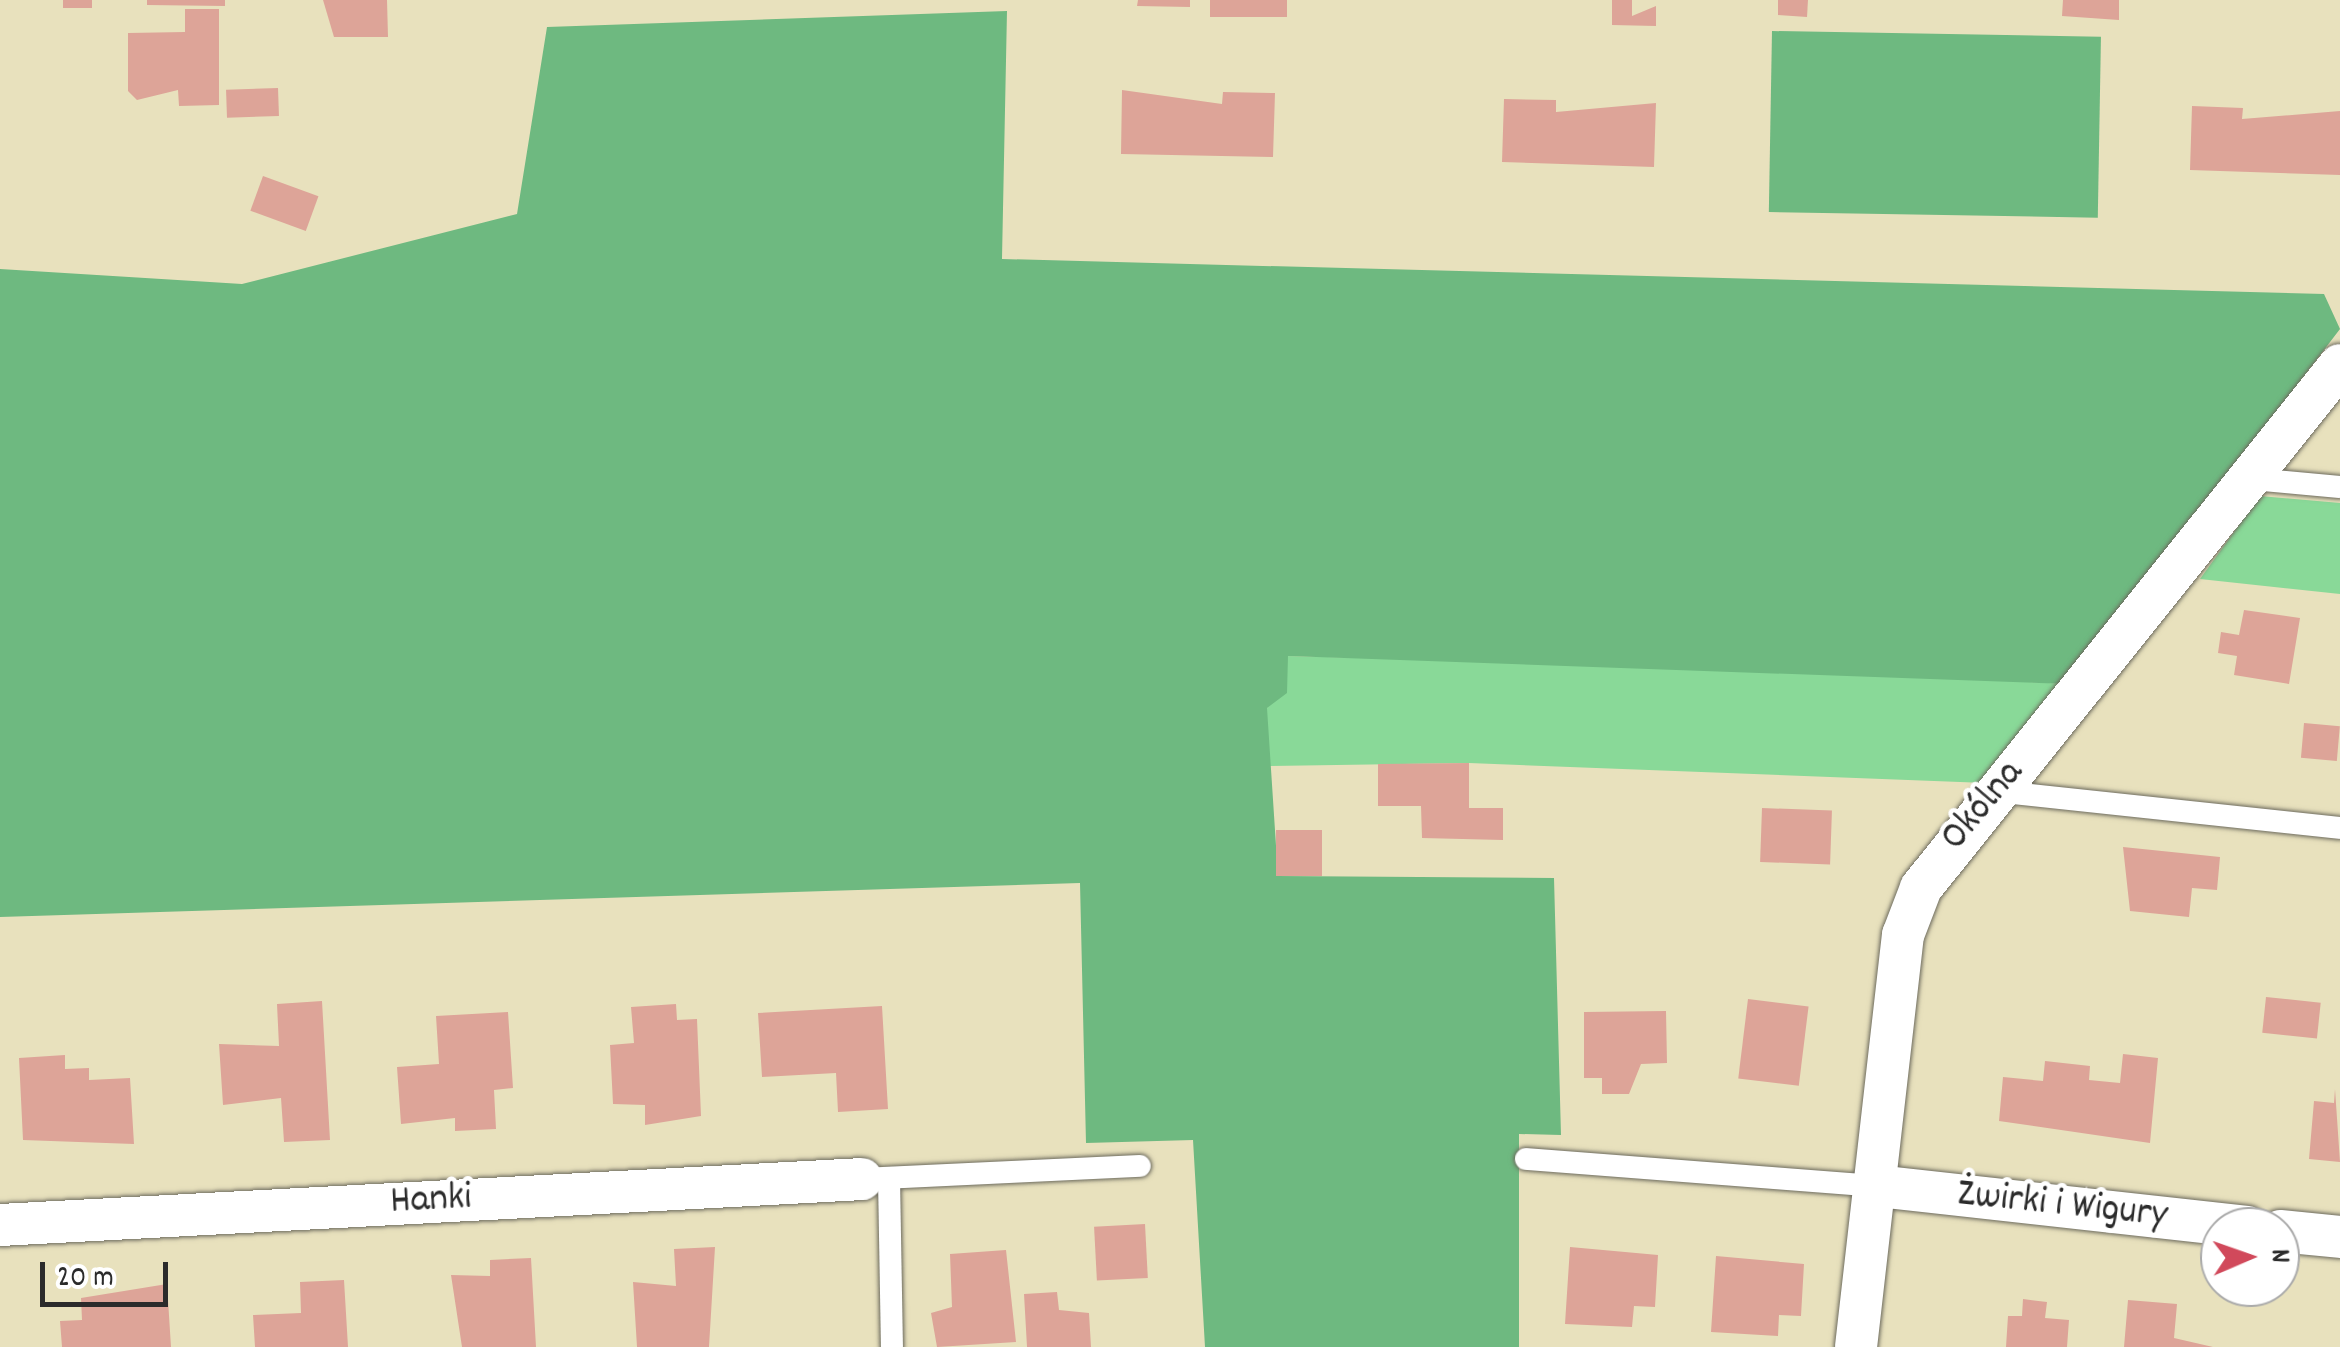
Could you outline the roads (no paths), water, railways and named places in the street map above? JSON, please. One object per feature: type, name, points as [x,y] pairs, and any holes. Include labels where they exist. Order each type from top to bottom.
[{"type":"street","name":"Okólna","points":[[1856,1347],[1877,1186],[1902,935],[1921,888],[1994,790],[2253,478],[2340,365]]},
{"type":"street","name":"Hanki","points":[[0,1225],[875,1178]]},
{"type":"street","name":"Żwirki i Wigury","points":[[1877,1186],[2200,1222]]},
{"type":"street","points":[[2300,1233],[2340,1237]]},
{"type":"lane","points":[[2253,478],[2340,487]]},
{"type":"lane","points":[[1994,790],[2340,828]]},
{"type":"lane","points":[[1526,1159],[1877,1186]]},
{"type":"lane","points":[[892,1347],[875,1178],[1140,1166]]}]
